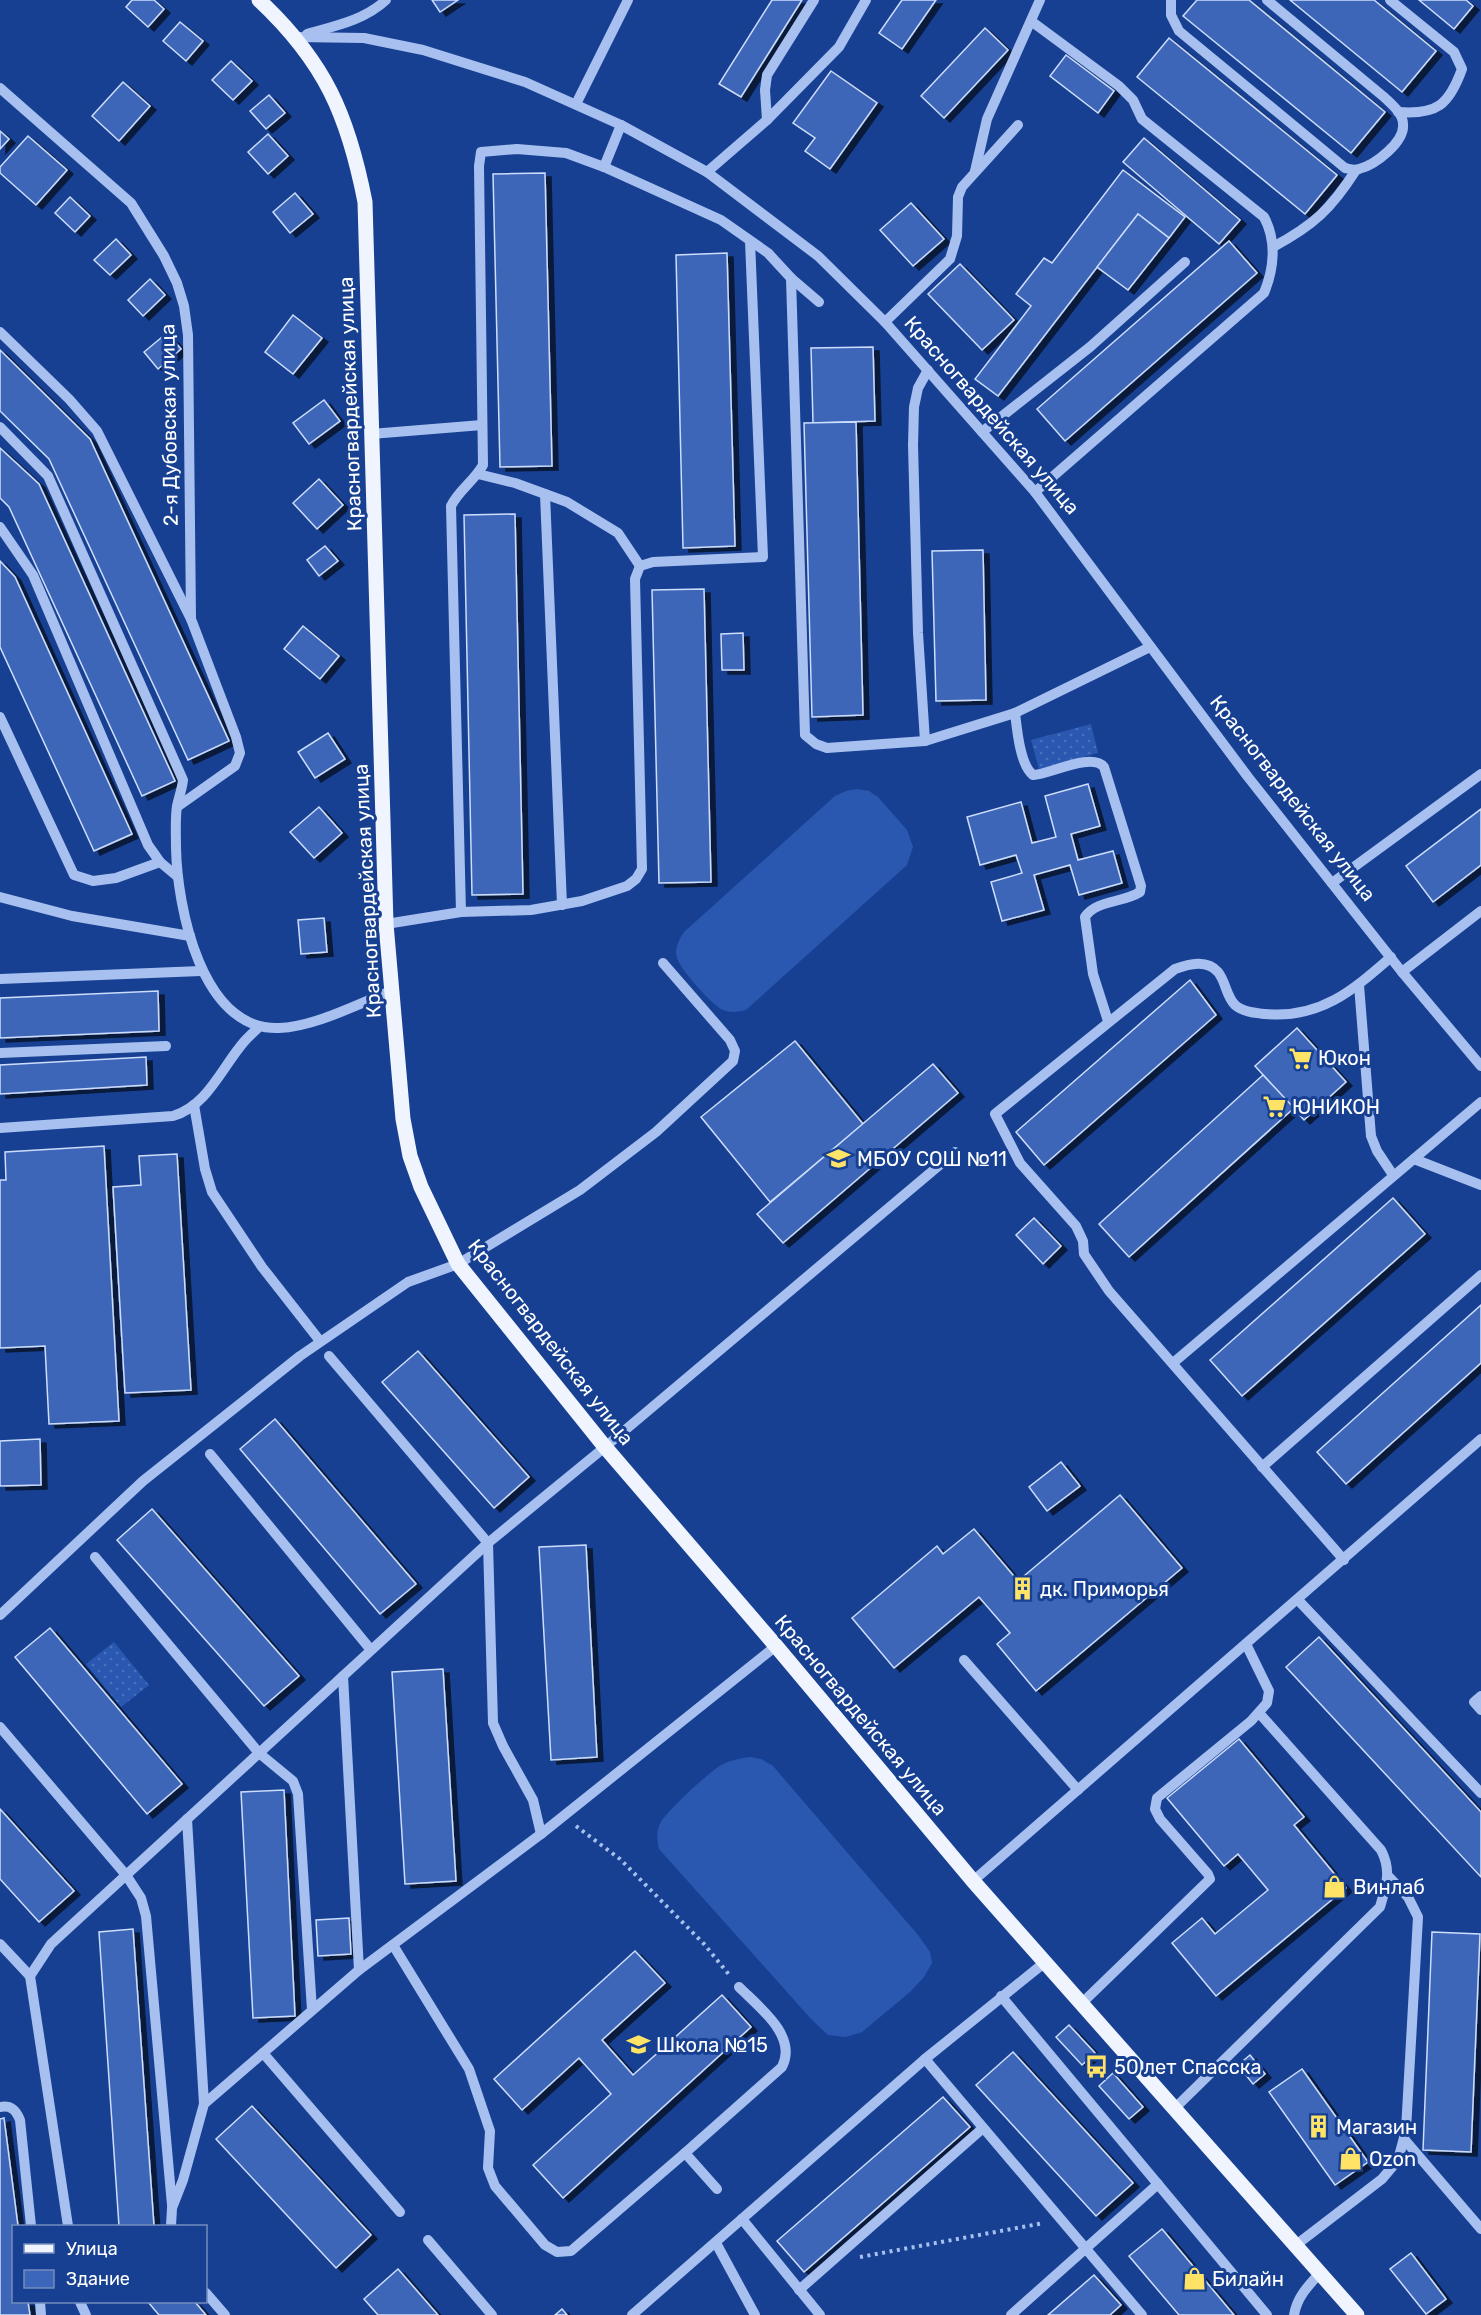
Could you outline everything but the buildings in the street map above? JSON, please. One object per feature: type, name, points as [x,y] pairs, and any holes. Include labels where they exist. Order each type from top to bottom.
[{"type":"main road","name":"Красногвардейская улица","points":[[259,0],[295,38],[320,71],[340,110],[356,154],[365,202],[386,924],[391,991],[403,1119],[410,1156],[422,1188],[458,1264],[605,1447],[973,1881],[1357,2315]]},
{"type":"street","points":[[295,38],[358,19],[377,9],[386,0]]},
{"type":"street","points":[[576,104],[628,0]]},
{"type":"street","points":[[767,120],[765,90],[767,75],[814,0]]},
{"type":"street","points":[[707,172],[767,120],[839,47],[866,0]]},
{"type":"street","points":[[974,174],[987,119],[1041,0]]},
{"type":"street","points":[[1171,0],[1171,15],[1179,31],[1345,168],[1356,170],[1384,156],[1400,136],[1403,124],[1398,112],[1384,97],[1267,0]]},
{"type":"street","points":[[1390,0],[1454,52],[1462,69],[1455,87],[1441,104],[1420,114],[1398,112]]},
{"type":"street","points":[[1031,21],[1119,86],[1133,100],[1142,119],[1264,217],[1270,228],[1273,247],[1272,275],[1264,293],[1035,492]]},
{"type":"street","name":"Красногвардейская улица","points":[[295,38],[364,38],[423,50],[525,82],[621,125],[707,172],[818,256],[885,322],[1035,492],[1248,777],[1402,972],[1481,1066]]},
{"type":"street","name":"2-я Дубовская улица","points":[[0,88],[131,203],[164,256],[177,283],[184,306],[188,335],[191,619]]},
{"type":"street","points":[[604,167],[621,125]]},
{"type":"street","points":[[885,322],[950,259],[957,236],[958,196],[962,188],[1018,126]]},
{"type":"street","points":[[461,912],[451,506],[456,496],[478,474],[483,465],[479,166],[481,152],[517,149],[566,153],[604,167],[721,220],[768,253],[791,278],[819,302]]},
{"type":"street","points":[[1273,247],[1317,220],[1338,198],[1356,170]]},
{"type":"street","points":[[640,566],[653,562],[763,558],[750,241]]},
{"type":"street","points":[[982,432],[1090,347],[1185,262]]},
{"type":"street","points":[[791,278],[805,735],[816,744],[827,748],[925,741],[1015,713],[1150,647]]},
{"type":"street","points":[[0,332],[69,399],[97,431],[191,619],[240,753],[235,766],[177,807]]},
{"type":"street","points":[[925,741],[918,633],[913,445],[914,407],[918,388],[928,370]]},
{"type":"street","points":[[371,435],[482,425]]},
{"type":"street","points":[[0,427],[48,476],[183,780],[177,807],[178,877],[190,936],[201,971],[235,1015],[260,1027],[279,1028],[308,1023],[391,991]]},
{"type":"street","points":[[478,474],[515,483],[567,502],[618,533],[640,566]]},
{"type":"street","points":[[545,494],[562,905]]},
{"type":"street","points":[[0,527],[33,575],[148,845],[160,862],[178,877]]},
{"type":"street","points":[[386,924],[461,912],[531,910],[562,905],[606,894],[627,886],[636,879],[642,869],[635,579],[640,566]]},
{"type":"street","points":[[1015,713],[1017,734],[1026,765],[1034,775],[1084,762],[1096,761],[1104,767],[1141,886],[1140,892],[1133,896],[1094,908],[1085,917],[1093,974],[1108,1021]]},
{"type":"street","points":[[0,717],[75,875],[93,881],[116,878],[160,862]]},
{"type":"street","points":[[1332,883],[1481,774]]},
{"type":"street","points":[[0,897],[72,916],[190,936]]},
{"type":"street","points":[[1402,972],[1481,911]]},
{"type":"street","points":[[1344,1560],[1109,1291],[1084,1254],[1083,1241],[1076,1226],[1020,1163],[995,1114],[1175,969],[1190,964],[1207,964],[1218,972],[1227,993],[1236,1005],[1251,1013],[1294,1014],[1338,999],[1359,985],[1391,957]]},
{"type":"street","points":[[0,1615],[143,1481],[320,1341],[408,1282],[458,1264],[580,1190],[656,1132],[733,1061],[735,1051],[730,1040],[663,963]]},
{"type":"street","points":[[0,979],[201,971]]},
{"type":"street","points":[[1359,985],[1371,1136],[1377,1152],[1393,1175]]},
{"type":"street","points":[[0,1128],[173,1116],[185,1113],[201,1100],[243,1042],[260,1027]]},
{"type":"street","points":[[0,1053],[166,1046]]},
{"type":"street","points":[[1173,1363],[1481,1102]]},
{"type":"street","points":[[194,1106],[205,1169],[212,1192],[262,1267],[320,1341]]},
{"type":"street","points":[[30,1976],[51,1944],[488,1543],[956,1152]]},
{"type":"street","points":[[1414,1159],[1481,1185]]},
{"type":"street","points":[[1262,1467],[1481,1275]]},
{"type":"street","points":[[329,1356],[488,1543],[493,1723],[502,1746],[533,1800],[541,1834]]},
{"type":"street","points":[[973,1881],[1481,1439]]},
{"type":"street","points":[[210,1454],[371,1650]]},
{"type":"street","points":[[95,1557],[259,1753],[293,1781],[298,1794],[312,2010]]},
{"type":"street","points":[[1298,1600],[1481,1793]]},
{"type":"street","points":[[1081,2004],[1210,1879],[1160,1819],[1155,1809],[1156,1798],[1259,1713],[1267,1702],[1269,1692],[1246,1644]]},
{"type":"street","points":[[204,2104],[359,1970],[563,1817],[776,1646]]},
{"type":"street","points":[[964,1660],[1078,1790]]},
{"type":"street","points":[[343,1676],[359,1970]]},
{"type":"street","points":[[1481,1696],[1474,1702],[1481,1710]]},
{"type":"street","points":[[1175,2108],[1380,1907],[1389,1877],[1387,1862],[1382,1850],[1259,1713]]},
{"type":"street","points":[[0,1727],[126,1875],[141,1898],[146,1916],[172,2208],[171,2225]]},
{"type":"street","points":[[172,2208],[183,2180],[204,2104],[187,1819]]},
{"type":"street","points":[[1296,2244],[1382,2179],[1398,2160],[1404,2139],[1418,1917],[1408,1897],[1389,1877]]},
{"type":"street","points":[[0,1944],[30,1976],[68,2225]]},
{"type":"street","points":[[393,1945],[469,2069],[490,2131],[488,2168],[495,2186],[545,2245],[557,2252],[571,2251],[782,2067],[786,2060],[786,2043],[781,2032],[740,1987]]},
{"type":"street","points":[[632,2315],[925,2059],[1044,1963]]},
{"type":"street","points":[[1001,1996],[1267,2315]]},
{"type":"street","points":[[263,2053],[400,2212]]},
{"type":"street","points":[[925,2059],[1142,2315]]},
{"type":"street","points":[[0,2107],[11,2108],[17,2112],[20,2120],[31,2225]]},
{"type":"street","points":[[799,2290],[983,2128]]},
{"type":"street","points":[[1404,2139],[1481,2229]]},
{"type":"street","points":[[685,2153],[717,2189]]},
{"type":"street","points":[[1011,2315],[1158,2184]]},
{"type":"street","points":[[742,2219],[820,2315]]},
{"type":"street","points":[[428,2240],[492,2315]]},
{"type":"street","points":[[716,2242],[755,2315]]},
{"type":"street","points":[[1294,2315],[1295,2305],[1304,2290],[1320,2273]]},
{"type":"street","points":[[207,2294],[225,2315]]},
{"type":"path","points":[[563,1817],[620,1859],[704,1944],[740,1987]]},
{"type":"path","points":[[830,2263],[1062,2220]]},
{"type":"shaded area","points":[[1091,724],[1098,753],[1039,769],[1031,740]]},
{"type":"shaded area","points":[[858,789],[869,791],[878,797],[907,830],[913,847],[907,865],[746,1010],[729,1012],[718,1007],[679,963],[676,955],[677,948],[684,932],[835,796]]},
{"type":"shaded area","points":[[114,1642],[149,1685],[121,1707],[86,1664]]},
{"type":"shaded area","points":[[750,1757],[761,1759],[773,1766],[930,1952],[932,1963],[924,1977],[910,1992],[862,2032],[846,2037],[828,2035],[659,1849],[657,1835],[659,1825],[665,1816],[709,1774],[723,1764]]},
{"type":"place","name":"Юкон","points":[[1300,1058]]},
{"type":"place","name":"ЮНИКОН","points":[[1274,1107]]},
{"type":"place","name":"МБОУ СОШ №11","points":[[839,1159]]},
{"type":"place","name":"дк. Приморья","points":[[1022,1589]]},
{"type":"place","name":"Винлаб","points":[[1335,1887]]},
{"type":"place","name":"Школа №15","points":[[638,2045]]},
{"type":"place","name":"50 лет Спасска","points":[[1096,2067]]},
{"type":"place","name":"Магазин","points":[[1318,2127]]},
{"type":"place","name":"Ozon","points":[[1351,2159]]},
{"type":"place","name":"Билайн","points":[[1194,2279]]}]
